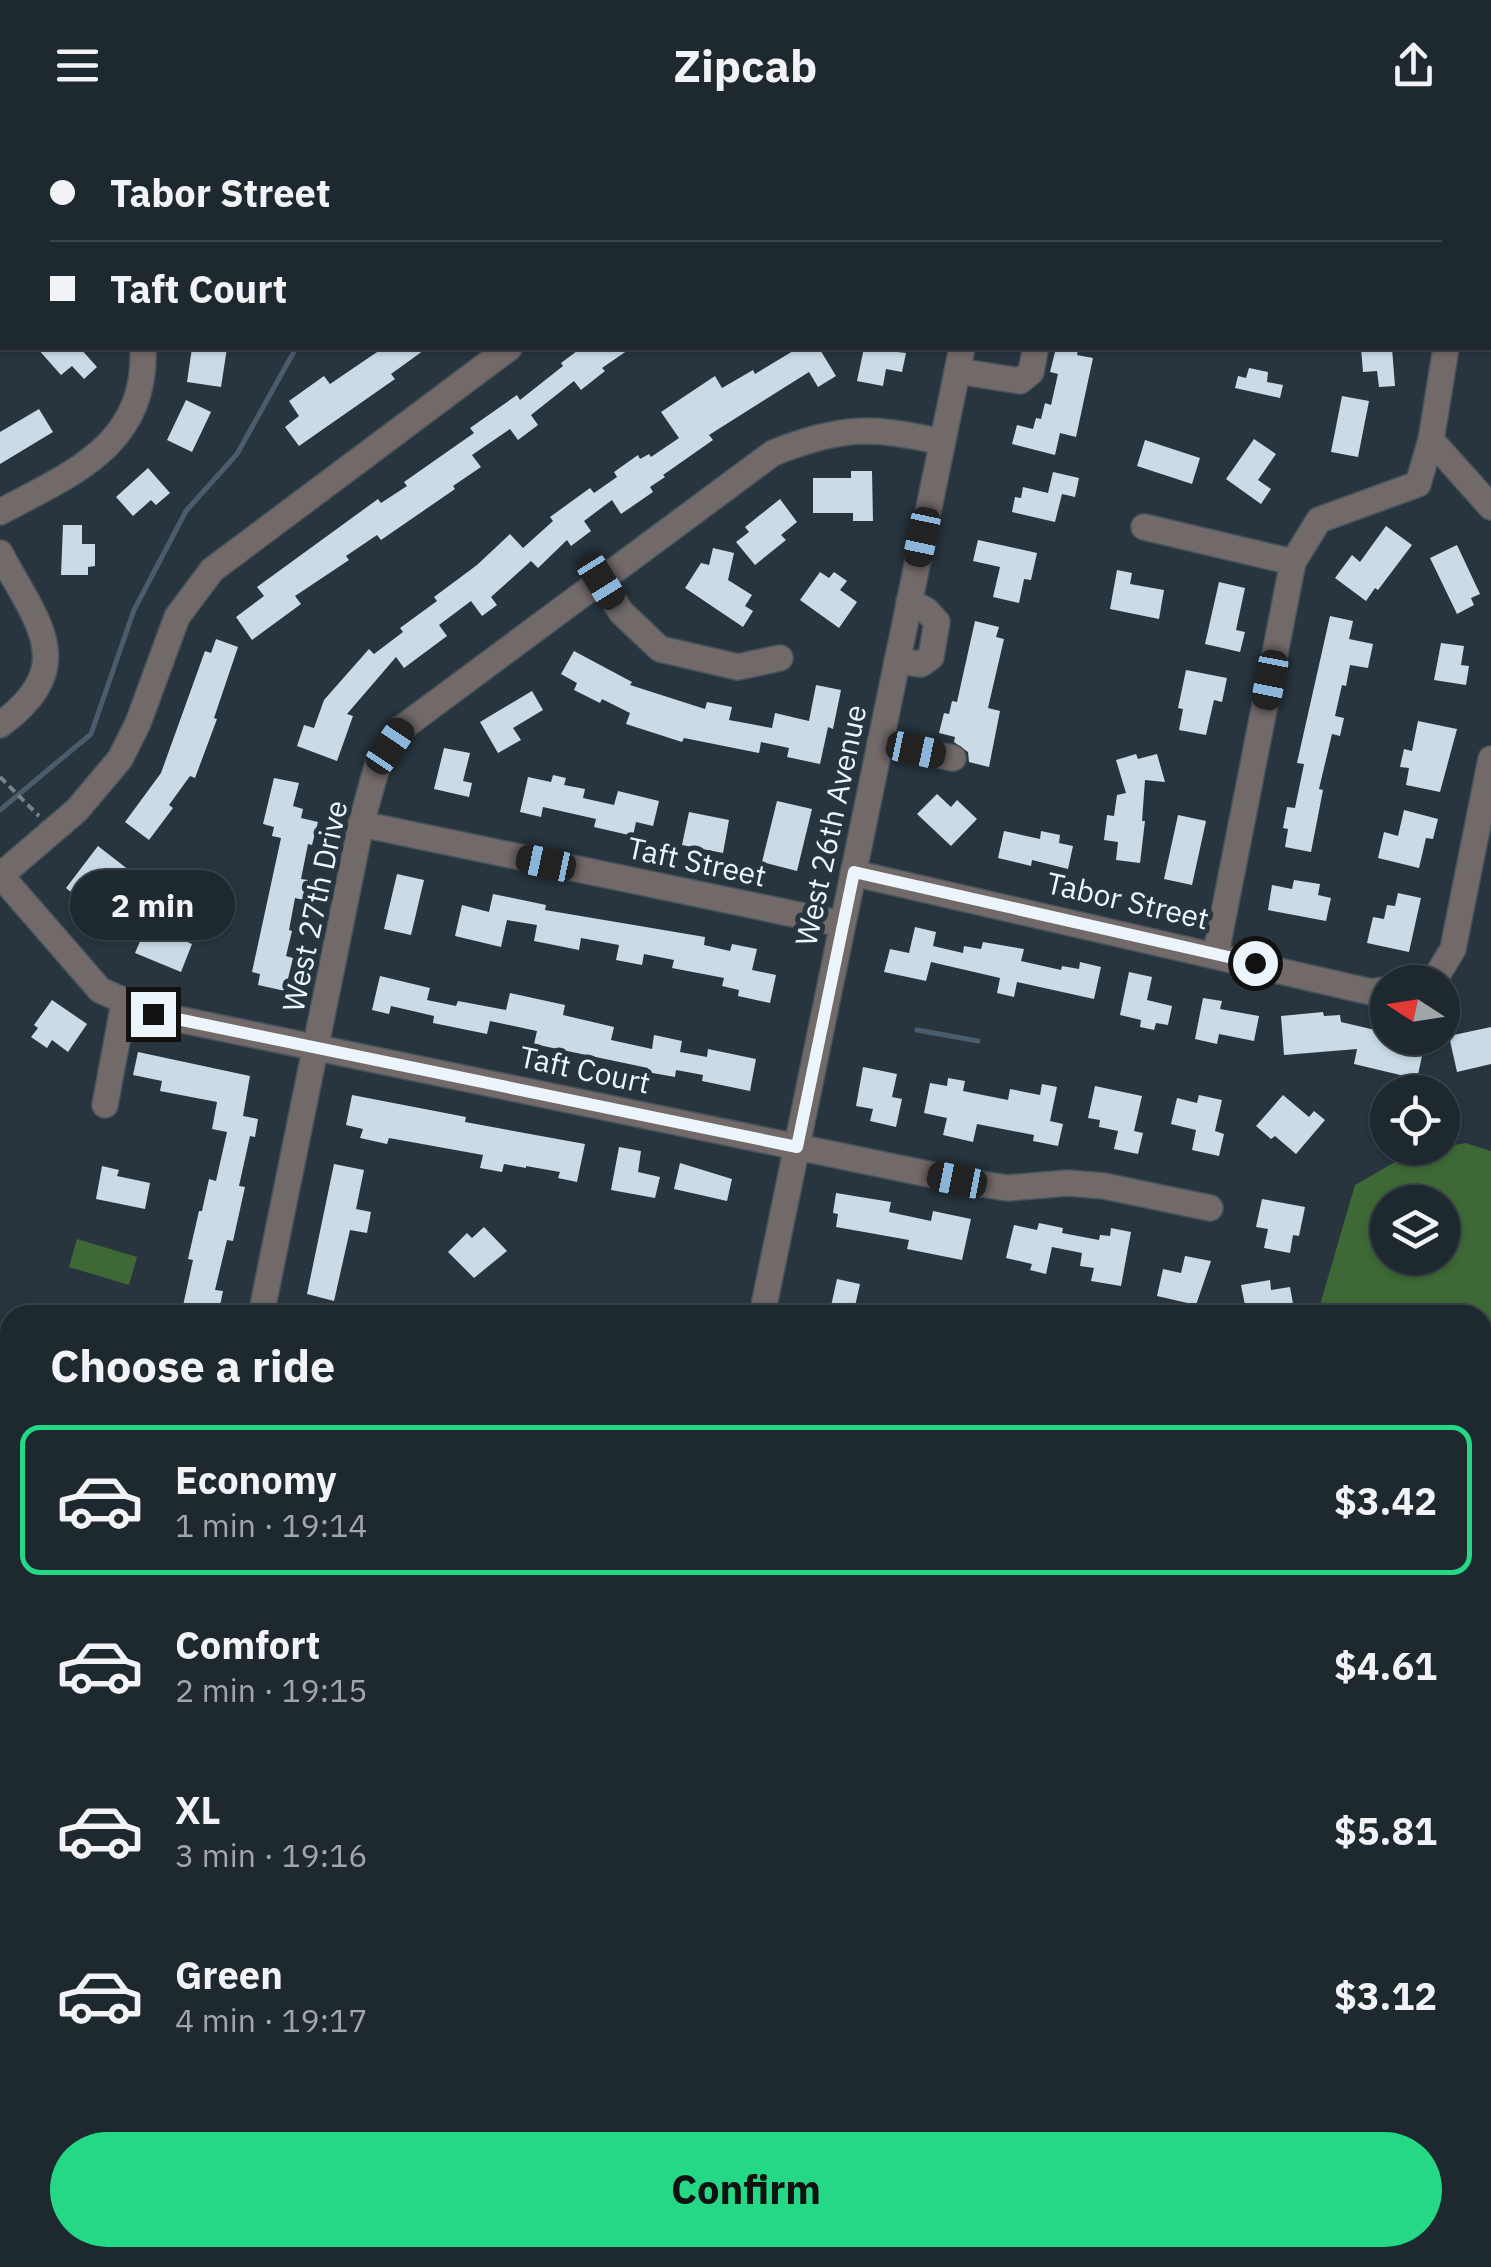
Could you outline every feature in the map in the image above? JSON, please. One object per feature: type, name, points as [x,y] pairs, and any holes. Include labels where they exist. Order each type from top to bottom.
[{"type":"street","points":[[0,512],[86,466],[108,447],[130,413],[144,377],[143,350]]},
{"type":"street","points":[[0,876],[78,810],[120,759],[138,723],[177,617],[212,570],[506,350]]},
{"type":"street","points":[[1216,954],[1294,562],[1319,520],[1418,484],[1431,440],[1446,350]]},
{"type":"street","points":[[959,359],[1020,381],[1031,372],[1035,351]]},
{"type":"street","name":"West 26th Avenue","points":[[764,1305],[959,359]]},
{"type":"street","name":"West 27th Drive","points":[[263,1305],[362,824],[378,764],[402,728],[773,453],[826,433],[851,429],[894,432],[942,442]]},
{"type":"street","points":[[1431,440],[1491,508]]},
{"type":"street","points":[[1144,527],[1294,562]]},
{"type":"street","points":[[0,553],[40,628],[46,655],[43,682],[24,707],[0,725]]},
{"type":"street","points":[[601,581],[621,612],[660,650],[738,667],[780,658]]},
{"type":"street","points":[[880,743],[953,758]]},
{"type":"street","points":[[1443,965],[1452,949],[1491,759]]},
{"type":"street","name":"Taft Street","points":[[362,824],[842,924]]},
{"type":"street","name":"Tabor Street","points":[[854,872],[1370,992]]},
{"type":"street","name":"Taft Court","points":[[0,876],[100,990],[153,1014],[1007,1188],[1068,1183],[1104,1186],[1210,1208]]},
{"type":"street","points":[[105,1105],[124,1002]]},
{"type":"path","points":[[0,777],[25,803]]},
{"type":"green space","points":[[1460,1144],[1491,1151],[1491,1305],[1320,1305],[1355,1185],[1390,1165],[1460,1165]]},
{"type":"green space","points":[[77,1239],[137,1257],[129,1285],[69,1267]]},
{"type":"building","points":[[39,350],[82,350],[97,367],[84,379],[72,366],[61,375]]},
{"type":"building","points":[[192,350],[227,350],[221,387],[187,382]]},
{"type":"building","points":[[380,350],[424,350],[391,374],[395,379],[299,446],[285,427],[299,416],[289,401],[324,376],[330,384]]},
{"type":"building","points":[[578,350],[628,350],[602,368],[605,371],[581,390],[574,381],[531,415],[538,425],[518,440],[510,429],[472,455],[481,467],[453,486],[455,489],[381,540],[377,535],[346,556],[349,560],[295,596],[301,604],[252,640],[236,617],[264,596],[257,587],[378,499],[381,503],[407,486],[404,482],[474,433],[470,428],[517,395],[520,400],[563,366],[561,363]]},
{"type":"building","points":[[795,350],[820,350],[836,376],[818,387],[809,372],[709,435],[713,440],[663,475],[650,487],[653,492],[621,514],[612,500],[584,521],[591,531],[571,546],[567,540],[538,568],[531,561],[491,597],[497,605],[482,616],[471,601],[439,625],[447,636],[404,668],[396,657],[347,714],[353,716],[337,761],[297,746],[304,725],[314,728],[324,700],[369,649],[374,654],[403,632],[400,628],[437,601],[434,597],[510,534],[523,548],[553,521],[550,517],[590,488],[594,493],[638,455],[640,459],[649,454],[651,457],[679,438],[661,412],[715,376],[722,388],[753,370],[755,374]]},
{"type":"building","points":[[864,350],[906,353],[902,372],[886,369],[883,386],[857,381]]},
{"type":"building","points":[[1056,350],[1078,350],[1077,355],[1093,358],[1076,437],[1060,433],[1055,455],[1012,444],[1017,425],[1033,429],[1036,418],[1041,419],[1045,403],[1051,405],[1058,374],[1050,372]]},
{"type":"building","points":[[1361,350],[1392,350],[1395,386],[1379,387],[1377,371],[1363,372]]},
{"type":"building","points":[[1249,368],[1268,372],[1267,382],[1283,385],[1280,398],[1235,388],[1238,376],[1246,378]]},
{"type":"building","points":[[1342,396],[1369,401],[1358,457],[1331,452]]},
{"type":"building","points":[[186,400],[211,412],[192,452],[167,440]]},
{"type":"building","points":[[39,409],[53,432],[0,464],[0,432]]},
{"type":"building","points":[[1254,439],[1276,454],[1258,480],[1271,489],[1261,504],[1226,479]]},
{"type":"building","points":[[1145,440],[1200,458],[1192,484],[1137,466]]},
{"type":"building","points":[[148,468],[170,493],[156,505],[151,500],[133,516],[116,497]]},
{"type":"building","points":[[851,471],[872,471],[873,521],[853,521],[853,513],[813,513],[813,478],[851,478]]},
{"type":"building","points":[[1053,472],[1079,478],[1075,497],[1062,494],[1055,522],[1012,512],[1015,497],[1021,498],[1023,487],[1048,493]]},
{"type":"building","points":[[780,499],[797,522],[781,535],[786,540],[755,565],[736,542],[749,532],[745,527]]},
{"type":"building","points":[[63,525],[82,525],[82,544],[95,544],[95,566],[88,567],[88,575],[61,575]]},
{"type":"building","points":[[1386,526],[1412,545],[1366,601],[1335,578],[1352,555],[1360,562]]},
{"type":"building","points":[[978,540],[1037,553],[1031,580],[1024,579],[1019,603],[993,597],[1000,567],[973,561]]},
{"type":"building","points":[[1457,545],[1480,594],[1471,598],[1474,605],[1457,614],[1430,558]]},
{"type":"building","points":[[713,548],[734,553],[728,580],[752,595],[745,606],[753,611],[743,627],[685,588],[701,563],[709,565]]},
{"type":"building","points":[[1117,570],[1132,573],[1130,584],[1164,590],[1159,619],[1110,609]]},
{"type":"building","points":[[820,572],[829,578],[834,572],[847,581],[840,590],[857,602],[839,628],[800,600]]},
{"type":"building","points":[[1219,582],[1245,588],[1236,630],[1245,632],[1240,652],[1205,644]]},
{"type":"building","points":[[1330,616],[1353,621],[1349,639],[1373,644],[1368,668],[1350,665],[1346,686],[1342,685],[1335,716],[1344,718],[1340,736],[1332,734],[1319,789],[1323,790],[1311,852],[1285,847],[1288,829],[1283,828],[1287,807],[1295,808],[1304,764],[1297,763]]},
{"type":"building","points":[[975,621],[999,627],[996,637],[1004,639],[988,708],[1000,711],[989,767],[969,762],[968,752],[954,742],[955,737],[939,733],[944,713],[949,714],[952,701],[957,702]]},
{"type":"building","points":[[216,639],[238,647],[214,718],[217,719],[195,778],[190,776],[149,840],[125,822],[161,773],[205,651],[211,653]]},
{"type":"building","points":[[1441,643],[1464,646],[1461,665],[1469,666],[1466,685],[1434,680]]},
{"type":"building","points":[[574,651],[632,682],[630,685],[705,709],[707,702],[732,707],[729,720],[772,728],[775,713],[809,721],[816,685],[841,690],[820,764],[787,757],[789,748],[761,742],[759,753],[684,738],[682,742],[626,724],[630,713],[574,690],[577,683],[561,674]]},
{"type":"building","points":[[1186,670],[1227,678],[1222,702],[1214,700],[1206,735],[1179,730],[1183,709],[1178,708]]},
{"type":"building","points":[[532,691],[543,710],[513,728],[521,740],[498,753],[480,722]]},
{"type":"building","points":[[1418,721],[1457,729],[1440,792],[1406,785],[1409,768],[1400,767],[1404,749],[1412,751]]},
{"type":"building","points":[[444,748],[470,753],[463,781],[472,783],[469,797],[434,789]]},
{"type":"building","points":[[1136,754],[1138,759],[1157,754],[1165,782],[1145,780],[1140,863],[1116,860],[1118,842],[1104,840],[1107,815],[1114,816],[1117,795],[1126,793],[1116,760]]},
{"type":"building","points":[[553,775],[566,778],[564,785],[585,789],[583,798],[614,805],[618,791],[659,801],[653,826],[636,822],[633,836],[594,827],[596,819],[543,807],[541,817],[520,812],[528,777],[551,782]]},
{"type":"building","points":[[274,778],[299,783],[293,806],[303,809],[301,818],[318,822],[312,845],[308,844],[301,879],[308,880],[304,900],[295,898],[286,956],[293,958],[285,991],[258,985],[260,974],[252,972],[281,838],[272,836],[274,827],[263,824]]},
{"type":"building","points":[[937,794],[951,807],[957,800],[977,819],[951,846],[917,814]]},
{"type":"building","points":[[777,801],[812,809],[797,871],[762,862]]},
{"type":"building","points":[[1404,810],[1438,819],[1433,839],[1426,838],[1419,868],[1378,858],[1384,832],[1398,836]]},
{"type":"building","points":[[689,812],[729,820],[723,853],[682,845]]},
{"type":"building","points":[[1178,815],[1206,821],[1192,885],[1164,879]]},
{"type":"building","points":[[1004,831],[1040,839],[1041,831],[1060,835],[1059,843],[1073,846],[1068,869],[1032,860],[1031,866],[998,858]]},
{"type":"building","points":[[98,846],[134,874],[113,901],[105,895],[93,910],[66,888]]},
{"type":"building","points":[[397,874],[424,880],[411,935],[384,929]]},
{"type":"building","points":[[1294,880],[1320,884],[1318,895],[1331,898],[1326,921],[1268,910],[1272,885],[1292,889]]},
{"type":"building","points":[[1398,893],[1421,898],[1409,952],[1367,943],[1373,917],[1384,919],[1387,905],[1395,906]]},
{"type":"building","points":[[493,894],[546,905],[545,910],[705,937],[704,945],[730,951],[732,944],[757,949],[752,970],[776,975],[770,1003],[738,996],[739,990],[722,986],[724,978],[672,968],[674,960],[644,954],[642,965],[616,960],[619,945],[581,938],[579,950],[534,941],[537,925],[507,920],[501,947],[455,936],[462,905],[489,912]]},
{"type":"building","points":[[147,925],[192,944],[181,972],[135,953]]},
{"type":"building","points":[[915,927],[936,932],[933,946],[963,953],[964,946],[981,949],[983,942],[1024,949],[1021,961],[1061,970],[1062,966],[1079,969],[1080,962],[1101,967],[1094,999],[1017,982],[1014,997],[997,993],[1000,978],[931,962],[926,981],[884,972],[890,949],[909,953]]},
{"type":"building","points":[[1129,972],[1152,977],[1147,1000],[1172,1006],[1168,1025],[1156,1023],[1154,1030],[1140,1027],[1141,1020],[1120,1015]]},
{"type":"building","points":[[380,976],[430,988],[427,1000],[506,1010],[510,993],[565,1005],[563,1015],[614,1027],[611,1040],[652,1049],[654,1035],[682,1041],[680,1052],[707,1057],[708,1049],[756,1059],[750,1091],[702,1081],[703,1075],[676,1070],[675,1077],[647,1072],[648,1068],[534,1044],[537,1031],[490,1021],[487,1034],[433,1023],[434,1016],[391,1006],[389,1014],[372,1010]]},
{"type":"building","points":[[1203,998],[1222,1001],[1220,1009],[1259,1016],[1254,1041],[1219,1034],[1217,1044],[1195,1039]]},
{"type":"building","points":[[52,1000],[87,1024],[68,1052],[52,1040],[47,1048],[31,1037],[38,1028],[34,1025]]},
{"type":"building","points":[[1323,1012],[1324,1016],[1340,1015],[1341,1022],[1370,1029],[1370,1055],[1422,1055],[1418,1075],[1354,1064],[1357,1049],[1284,1055],[1281,1016]]},
{"type":"building","points":[[1491,1027],[1491,1064],[1457,1072],[1453,1055],[1460,1055],[1460,1034]]},
{"type":"building","points":[[138,1052],[250,1076],[243,1116],[258,1119],[255,1137],[250,1136],[239,1186],[245,1187],[233,1241],[227,1240],[215,1290],[223,1291],[220,1305],[183,1305],[199,1211],[209,1179],[216,1181],[227,1132],[212,1129],[217,1102],[160,1091],[162,1081],[133,1075]]},
{"type":"building","points":[[863,1067],[897,1074],[892,1097],[902,1099],[896,1127],[870,1121],[873,1109],[856,1106]]},
{"type":"building","points":[[948,1078],[965,1081],[963,1091],[1008,1100],[1010,1089],[1040,1095],[1042,1084],[1057,1087],[1050,1121],[1063,1124],[1058,1146],[1033,1141],[1034,1135],[977,1124],[973,1142],[943,1135],[947,1118],[924,1113],[930,1083],[947,1086]]},
{"type":"building","points":[[1095,1086],[1142,1096],[1134,1131],[1143,1133],[1138,1154],[1114,1149],[1118,1131],[1099,1127],[1100,1120],[1088,1118]]},
{"type":"building","points":[[352,1095],[466,1117],[465,1122],[585,1144],[577,1182],[558,1178],[560,1172],[526,1166],[504,1164],[502,1172],[480,1168],[483,1155],[389,1138],[387,1144],[360,1138],[363,1129],[346,1125]]},
{"type":"building","points":[[1199,1095],[1222,1100],[1215,1131],[1224,1134],[1219,1156],[1192,1150],[1196,1130],[1171,1124],[1177,1098],[1197,1103]]},
{"type":"building","points":[[1283,1095],[1309,1117],[1314,1111],[1325,1120],[1296,1154],[1256,1126]]},
{"type":"building","points":[[619,1147],[641,1151],[638,1172],[660,1177],[655,1198],[611,1190]]},
{"type":"building","points":[[680,1163],[732,1179],[727,1201],[674,1189]]},
{"type":"building","points":[[334,1164],[364,1170],[356,1209],[371,1212],[367,1233],[350,1230],[334,1301],[307,1294]]},
{"type":"building","points":[[102,1166],[119,1170],[117,1176],[150,1183],[145,1209],[96,1199]]},
{"type":"building","points":[[836,1193],[891,1202],[889,1212],[931,1221],[933,1211],[971,1219],[962,1260],[907,1249],[909,1240],[836,1227]]},
{"type":"building","points":[[1262,1199],[1305,1207],[1299,1236],[1293,1235],[1290,1253],[1264,1248],[1268,1229],[1256,1227]]},
{"type":"building","points":[[1039,1223],[1063,1228],[1062,1233],[1099,1240],[1100,1235],[1110,1236],[1111,1228],[1131,1232],[1121,1286],[1091,1281],[1094,1268],[1080,1266],[1082,1253],[1052,1247],[1046,1274],[1030,1270],[1032,1264],[1006,1258],[1014,1225],[1037,1230]]},
{"type":"building","points":[[484,1227],[507,1251],[474,1278],[448,1252],[467,1233],[472,1238]]},
{"type":"building","points":[[1185,1256],[1211,1261],[1196,1305],[1157,1296],[1163,1269],[1181,1273]]},
{"type":"building","points":[[837,1279],[860,1284],[855,1305],[831,1305]]},
{"type":"building","points":[[1270,1280],[1271,1290],[1290,1287],[1293,1305],[1245,1305],[1241,1285]]},
{"type":"waterway","points":[[0,810],[91,734],[134,610],[186,511],[237,454],[295,350]]},
{"type":"waterway","points":[[917,1030],[978,1041]]},
{"type":"route","points":[[153,1014],[797,1147],[854,872],[1255,963]]}]
